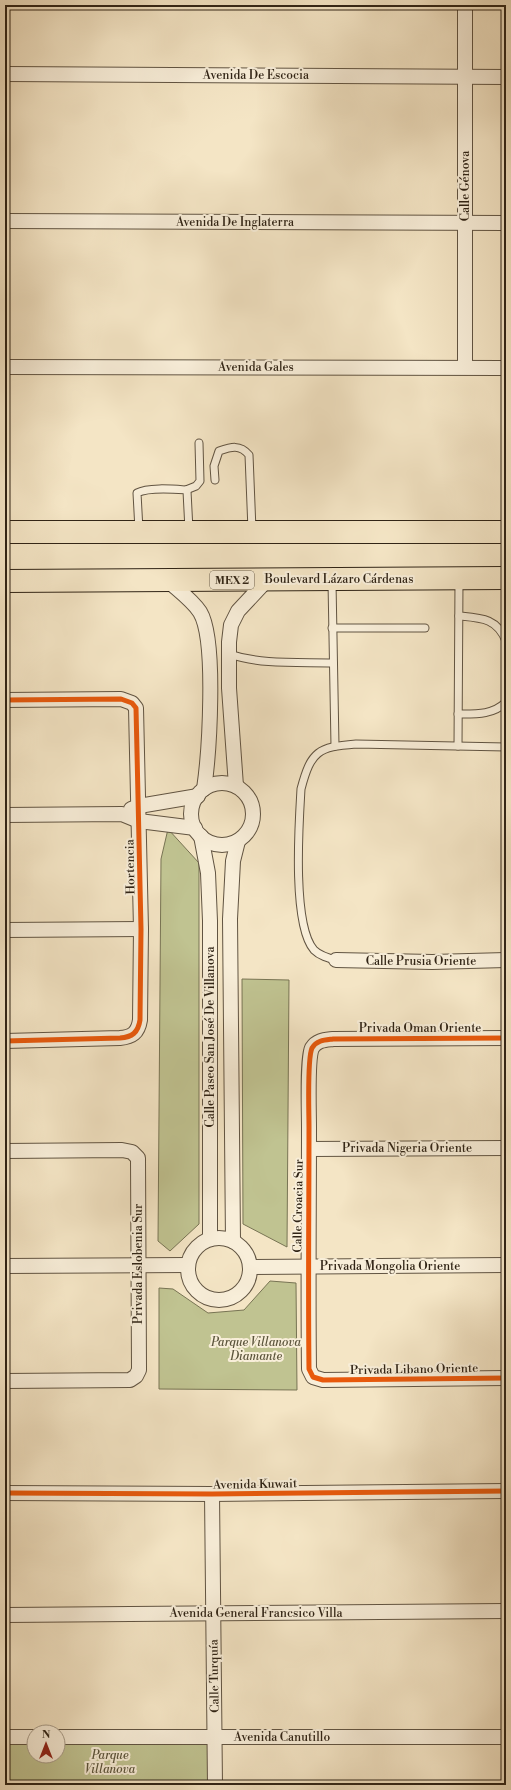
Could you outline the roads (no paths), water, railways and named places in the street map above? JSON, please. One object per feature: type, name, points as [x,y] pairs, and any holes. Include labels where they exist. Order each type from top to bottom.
[{"type":"main road","points":[[5,532],[506,532]]},
{"type":"main road","name":"Boulevard Lázaro Cárdenas","points":[[5,581],[506,578]]},
{"type":"street","name":"Calle Génova","points":[[465,5],[465,367]]},
{"type":"street","name":"Avenida De Escocia","points":[[5,74],[506,77]]},
{"type":"street","name":"Avenida De Inglaterra","points":[[5,220],[506,223]]},
{"type":"street","name":"Avenida Gales","points":[[5,367],[506,368]]},
{"type":"street","points":[[167,580],[192,602],[200,613],[205,624],[208,653],[210,723],[201,793],[193,804],[192,814],[198,832]]},
{"type":"street","points":[[236,786],[232,748],[229,654],[231,624],[238,611],[250,596],[267,580]]},
{"type":"street","name":"Hortencia","points":[[5,700],[121,700],[132,703],[136,708],[141,929],[139,1029],[129,1037],[5,1041]]},
{"type":"street","points":[[5,815],[122,814],[139,821],[198,832],[215,844],[227,845],[238,841],[248,832],[251,826],[253,813],[250,800],[236,786],[220,784],[201,793],[138,806],[122,814]]},
{"type":"street","name":"Calle Paseo San José De Villanova","points":[[198,832],[208,873],[210,1239]]},
{"type":"street","name":"Calle Paseo San José De Villanova","points":[[233,1241],[230,1023],[231,879],[234,856],[238,841]]},
{"type":"street","points":[[5,930],[141,929]]},
{"type":"street","name":"Calle Prusia Oriente","points":[[336,960],[432,962],[506,960]]},
{"type":"street","points":[[210,1024],[230,1023]]},
{"type":"street","name":"Privada Oman Oriente","points":[[333,1039],[506,1038]]},
{"type":"street","name":"Calle Croacia Sur","points":[[323,1380],[313,1377],[309,1369],[309,1083],[312,1049],[316,1043],[323,1040],[333,1039]]},
{"type":"street","name":"Privada Nigeria Oriente","points":[[309,1149],[506,1148]]},
{"type":"street","name":"Privada Eslobenia Sur","points":[[5,1151],[122,1150],[132,1152],[138,1158],[139,1370],[136,1376],[130,1380],[5,1381]]},
{"type":"street","points":[[218,1238],[233,1241],[243,1249],[247,1255],[250,1267],[250,1276],[243,1290],[229,1299],[214,1300],[199,1294],[190,1281],[188,1265],[195,1248],[210,1239],[218,1238]]},
{"type":"street","points":[[5,1266],[188,1265]]},
{"type":"street","name":"Privada Mongolia Oriente","points":[[250,1267],[506,1266]]},
{"type":"street","name":"Privada Libano Oriente","points":[[323,1380],[506,1378]]},
{"type":"street","name":"Avenida Kuwait","points":[[5,1493],[212,1494],[506,1491]]},
{"type":"street","name":"Calle Turquía","points":[[212,1494],[215,1785]]},
{"type":"street","name":"Avenida General Francsico Villa","points":[[5,1615],[506,1611]]},
{"type":"street","name":"Avenida Canutillo","points":[[66,1737],[506,1736]]},
{"type":"street","points":[[5,1737],[26,1737]]},
{"type":"lane","points":[[139,532],[137,493],[145,490],[186,490],[196,486],[200,481],[199,443]]},
{"type":"lane","points":[[215,480],[214,466],[219,451],[232,446],[244,449],[249,455],[252,532]]},
{"type":"lane","points":[[186,490],[188,493],[189,532]]},
{"type":"lane","points":[[458,746],[459,578]]},
{"type":"lane","points":[[332,579],[335,746]]},
{"type":"lane","points":[[459,616],[481,618],[490,621],[503,632],[506,641]]},
{"type":"lane","points":[[332,628],[425,628]]},
{"type":"lane","points":[[229,654],[249,660],[333,663]]},
{"type":"lane","points":[[458,714],[492,712],[499,709],[506,702]]},
{"type":"lane","points":[[336,960],[323,957],[314,950],[308,941],[304,930],[300,899],[301,788],[312,758],[322,750],[335,746],[356,744],[506,747]]},
{"type":"park label","name":"Parque Villanova Diamante","points":[[256,1349]]},
{"type":"park label","name":"Parque Villanova","points":[[110,1762]]}]
